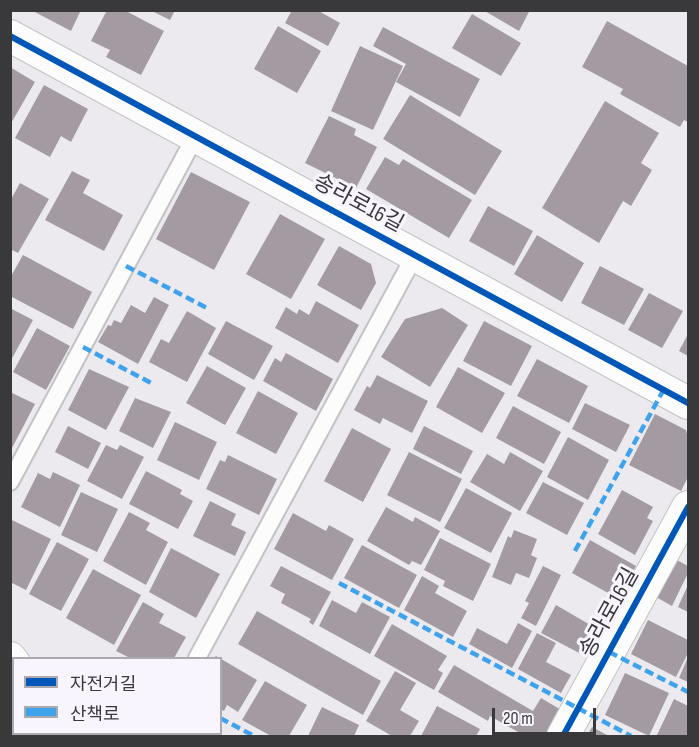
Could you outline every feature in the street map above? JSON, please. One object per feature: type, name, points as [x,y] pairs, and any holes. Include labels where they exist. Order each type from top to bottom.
[{"type":"street","name":"송라로16길","points":[[10,36],[688,403]]},
{"type":"street","name":"송라로16길","points":[[563,736],[688,507]]},
{"type":"lane","points":[[10,482],[195,137]]},
{"type":"lane","name":"송라로16길","points":[[198,657],[415,255]]},
{"type":"building","points":[[31,10],[81,10],[71,31]]},
{"type":"building","points":[[107,10],[124,10],[164,31],[141,75],[106,57],[110,50],[91,41]]},
{"type":"building","points":[[150,10],[175,10],[170,20]]},
{"type":"building","points":[[292,10],[317,10],[340,23],[328,46],[285,23]]},
{"type":"building","points":[[483,10],[530,10],[519,31]]},
{"type":"building","points":[[472,14],[521,43],[501,76],[452,48]]},
{"type":"building","points":[[607,21],[688,66],[688,122],[684,120],[680,127],[620,94],[623,89],[582,67]]},
{"type":"building","points":[[278,26],[321,51],[297,93],[254,69]]},
{"type":"building","points":[[383,27],[480,79],[460,117],[396,82],[406,64],[373,46]]},
{"type":"building","points":[[360,46],[403,66],[373,130],[331,111]]},
{"type":"building","points":[[10,67],[35,82],[10,125]]},
{"type":"building","points":[[44,85],[88,109],[71,142],[61,136],[50,157],[15,138]]},
{"type":"building","points":[[410,95],[502,151],[475,195],[383,139]]},
{"type":"building","points":[[605,101],[659,133],[641,163],[652,170],[631,206],[623,201],[599,243],[542,208]]},
{"type":"building","points":[[329,116],[356,129],[354,135],[377,147],[356,188],[305,163]]},
{"type":"building","points":[[385,157],[399,165],[403,159],[472,200],[449,238],[366,189]]},
{"type":"building","points":[[72,171],[90,180],[83,193],[123,215],[104,251],[45,220]]},
{"type":"building","points":[[191,172],[250,202],[214,270],[156,239]]},
{"type":"building","points":[[20,183],[49,199],[18,253],[10,249],[10,201]]},
{"type":"building","points":[[488,206],[533,231],[514,266],[469,241]]},
{"type":"building","points":[[280,214],[325,239],[291,299],[246,274]]},
{"type":"building","points":[[537,235],[584,263],[562,302],[514,274]]},
{"type":"building","points":[[339,246],[371,264],[376,283],[361,310],[317,285]]},
{"type":"building","points":[[23,255],[92,292],[73,329],[10,296],[10,278]]},
{"type":"building","points":[[600,266],[644,289],[624,325],[581,303]]},
{"type":"building","points":[[649,293],[683,311],[662,348],[628,330]]},
{"type":"building","points":[[154,297],[169,305],[138,364],[98,342],[108,325],[111,326],[114,320],[121,323],[131,305],[145,313]]},
{"type":"building","points":[[316,301],[359,325],[338,363],[275,328],[286,307],[297,314],[299,309],[309,315]]},
{"type":"building","points":[[10,308],[33,320],[10,362]]},
{"type":"building","points":[[442,308],[468,325],[430,387],[381,357],[405,319]]},
{"type":"building","points":[[187,311],[216,328],[187,382],[149,362],[161,339],[169,343]]},
{"type":"building","points":[[226,321],[273,346],[254,380],[208,354]]},
{"type":"building","points":[[484,321],[532,346],[511,386],[463,361]]},
{"type":"building","points":[[37,328],[70,346],[46,390],[13,372]]},
{"type":"building","points":[[688,334],[688,356],[679,351]]},
{"type":"building","points":[[286,353],[333,379],[316,411],[263,381],[275,358],[281,362]]},
{"type":"building","points":[[537,359],[588,386],[569,423],[517,396]]},
{"type":"building","points":[[207,366],[246,388],[225,425],[186,403]]},
{"type":"building","points":[[458,367],[505,393],[482,433],[436,407]]},
{"type":"building","points":[[89,369],[129,387],[106,430],[68,410]]},
{"type":"building","points":[[377,375],[428,401],[412,433],[383,418],[380,424],[354,410],[367,386],[370,388]]},
{"type":"building","points":[[258,391],[298,413],[276,454],[236,433]]},
{"type":"building","points":[[10,392],[35,404],[12,448],[10,447]]},
{"type":"building","points":[[135,398],[171,412],[153,448],[119,431]]},
{"type":"building","points":[[585,403],[630,425],[616,452],[572,429]]},
{"type":"building","points":[[513,406],[561,432],[544,464],[496,438]]},
{"type":"building","points":[[655,414],[686,430],[688,477],[681,491],[629,465]]},
{"type":"building","points":[[175,422],[217,442],[199,480],[157,460]]},
{"type":"building","points":[[68,426],[101,443],[88,469],[55,452]]},
{"type":"building","points":[[424,426],[473,451],[461,474],[413,449]]},
{"type":"building","points":[[352,428],[391,449],[363,502],[324,481]]},
{"type":"building","points":[[568,437],[609,460],[588,500],[547,477]]},
{"type":"building","points":[[106,445],[117,450],[120,445],[144,457],[122,499],[87,481]]},
{"type":"building","points":[[409,452],[462,479],[440,522],[387,495]]},
{"type":"building","points":[[510,452],[543,471],[520,511],[470,482],[487,454],[504,464]]},
{"type":"building","points":[[228,455],[277,479],[259,515],[206,489],[220,460],[225,462]]},
{"type":"building","points":[[146,471],[182,490],[180,494],[193,501],[178,529],[129,504]]},
{"type":"building","points":[[53,472],[80,485],[60,527],[21,507],[38,473],[50,479]]},
{"type":"building","points":[[543,482],[584,503],[567,535],[526,513]]},
{"type":"building","points":[[466,488],[512,513],[491,553],[444,528]]},
{"type":"building","points":[[622,490],[653,507],[647,518],[653,521],[635,555],[598,534]]},
{"type":"building","points":[[81,492],[118,509],[97,552],[61,535]]},
{"type":"building","points":[[210,501],[236,514],[231,525],[246,532],[235,556],[193,536]]},
{"type":"building","points":[[386,507],[413,522],[415,517],[440,531],[421,565],[412,561],[409,565],[367,541]]},
{"type":"building","points":[[129,512],[150,523],[146,530],[168,542],[146,585],[103,561]]},
{"type":"building","points":[[293,513],[326,531],[329,525],[354,539],[332,580],[274,549]]},
{"type":"building","points":[[12,520],[51,539],[26,590],[10,582]]},
{"type":"building","points":[[514,530],[537,539],[531,555],[537,558],[529,578],[516,573],[511,585],[492,577],[508,536],[511,538]]},
{"type":"building","points":[[440,538],[491,564],[473,601],[443,586],[445,581],[424,570]]},
{"type":"building","points":[[590,540],[636,566],[619,599],[572,573]]},
{"type":"building","points":[[57,542],[89,559],[61,611],[29,594]]},
{"type":"building","points":[[362,545],[417,575],[399,608],[344,578]]},
{"type":"building","points":[[171,548],[220,574],[196,618],[149,592]]},
{"type":"building","points":[[675,559],[688,566],[688,573],[672,606],[656,597]]},
{"type":"building","points":[[281,566],[331,592],[313,625],[309,622],[311,619],[281,603],[285,594],[270,586]]},
{"type":"building","points":[[543,566],[561,575],[536,626],[521,618],[529,603],[525,601]]},
{"type":"building","points":[[93,569],[141,595],[114,645],[66,618]]},
{"type":"building","points":[[422,576],[439,586],[435,593],[467,611],[453,637],[404,610]]},
{"type":"building","points":[[688,585],[688,612],[678,607]]},
{"type":"building","points":[[332,600],[356,613],[362,602],[390,617],[370,654],[319,626]]},
{"type":"building","points":[[143,602],[164,614],[159,623],[186,637],[175,657],[128,657],[116,651]]},
{"type":"building","points":[[556,605],[599,630],[585,656],[541,633]]},
{"type":"building","points":[[257,611],[381,681],[363,715],[238,644]]},
{"type":"building","points":[[648,620],[688,640],[688,653],[676,677],[631,654]]},
{"type":"building","points":[[518,623],[532,631],[512,668],[469,644],[477,628],[507,644]]},
{"type":"building","points":[[392,624],[447,656],[438,670],[443,673],[434,690],[374,656]]},
{"type":"building","points":[[537,633],[556,643],[546,662],[571,675],[561,693],[518,669]]},
{"type":"building","points":[[688,657],[688,682],[679,678]]},
{"type":"building","points":[[222,659],[257,680],[238,712],[227,705],[224,711],[222,710]]},
{"type":"building","points":[[454,665],[533,711],[541,698],[563,711],[548,736],[525,736],[490,716],[488,721],[438,692]]},
{"type":"building","points":[[395,671],[416,683],[400,710],[419,721],[410,736],[392,736],[366,721]]},
{"type":"building","points":[[625,673],[669,693],[649,736],[605,715]]},
{"type":"building","points":[[265,681],[307,705],[289,736],[271,736],[242,720]]},
{"type":"building","points":[[674,699],[688,706],[688,736],[659,736],[657,735]]},
{"type":"building","points":[[437,706],[480,729],[476,736],[421,736]]},
{"type":"building","points":[[322,707],[359,725],[354,736],[308,736]]},
{"type":"building","points":[[592,727],[609,736],[587,736]]},
{"type":"building","points":[[216,735],[219,736],[177,736]]},
{"type":"marked path","points":[[126,266],[209,309]]},
{"type":"marked path","points":[[83,347],[151,383]]},
{"type":"marked path","points":[[575,551],[664,389]]},
{"type":"marked path","points":[[339,583],[631,736]]},
{"type":"marked path","points":[[609,652],[688,692]]},
{"type":"marked path","points":[[222,719],[254,736]]},
{"type":"cycle path","points":[[10,36],[688,403]]},
{"type":"cycle path","points":[[563,736],[688,507]]}]
